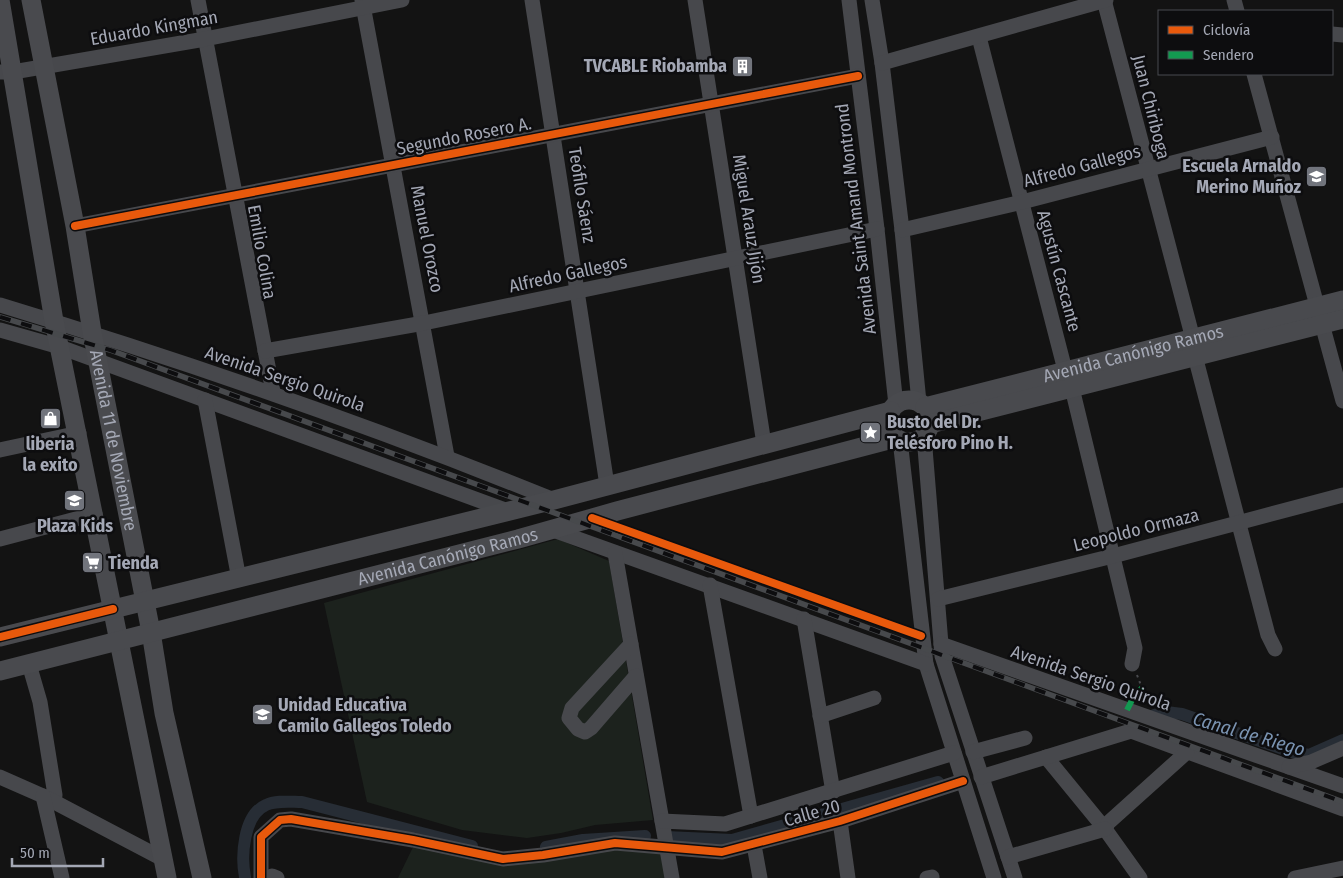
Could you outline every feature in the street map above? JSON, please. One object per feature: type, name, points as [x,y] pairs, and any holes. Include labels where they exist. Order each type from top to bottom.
[{"type":"main road","name":"Avenida 11 de Noviembre","points":[[0,0],[7,72],[54,321],[95,514],[161,858],[167,878]]},
{"type":"main road","name":"Avenida 11 de Noviembre","points":[[32,0],[75,226],[92,332],[143,602],[151,632],[164,713],[202,878]]},
{"type":"main road","name":"Avenida Canónigo Ramos","points":[[0,671],[518,539],[898,439],[912,442],[924,417],[1321,316],[1343,300]]},
{"type":"main road","name":"Avenida Canónigo Ramos","points":[[1321,316],[1343,319]]},
{"type":"main road","name":"Avenida Canónigo Ramos","points":[[0,637],[554,500],[893,408],[909,400],[924,417]]},
{"type":"main road","points":[[893,408],[888,425],[898,439]]},
{"type":"main road","points":[[508,511],[518,539]]},
{"type":"street","name":"Emilio Colina","points":[[198,0],[273,392]]},
{"type":"street","name":"Eduardo Kingman","points":[[7,72],[206,39],[363,4],[402,0]]},
{"type":"street","name":"Teófilo Sáenz","points":[[532,0],[578,290],[606,485]]},
{"type":"street","name":"Miguel Arauz Jijón","points":[[695,0],[764,444]]},
{"type":"street","name":"Avenida Saint Amand Montrond","points":[[849,0],[877,229],[893,408]]},
{"type":"street","points":[[872,0],[882,63],[924,417],[942,656],[1015,878]]},
{"type":"street","points":[[882,63],[1105,0]]},
{"type":"street","name":"Juan Chiriboga","points":[[1105,0],[1268,635],[1275,649]]},
{"type":"street","name":"Manuel Orozco","points":[[363,4],[424,323],[446,456]]},
{"type":"street","name":"Agustín Cascante","points":[[979,37],[1069,379],[1113,556],[1135,648],[1135,671]]},
{"type":"street","points":[[1254,75],[1343,401]]},
{"type":"street","name":"Segundo Rosero A.","points":[[75,226],[858,76]]},
{"type":"street","name":"Alfredo Gallegos","points":[[902,230],[1022,202],[1272,137]]},
{"type":"street","name":"Alfredo Gallegos","points":[[265,350],[424,323],[877,229]]},
{"type":"street","name":"Avenida Sergio Quirola","points":[[0,305],[92,332],[273,392],[446,456],[554,500]]},
{"type":"street","points":[[0,330],[60,348],[508,511]]},
{"type":"street","points":[[205,400],[239,579]]},
{"type":"street","points":[[0,450],[78,433]]},
{"type":"street","points":[[898,439],[926,664],[994,878]]},
{"type":"street","name":"Leopoldo Ormaza","points":[[938,599],[1113,556],[1343,495]]},
{"type":"street","points":[[0,540],[95,514]]},
{"type":"street","points":[[552,530],[710,585],[926,664]]},
{"type":"street","points":[[615,553],[672,878]]},
{"type":"street","points":[[710,585],[751,816]]},
{"type":"street","points":[[804,619],[833,792]]},
{"type":"street","points":[[631,644],[572,708],[569,718],[573,724],[585,732],[591,728],[636,676]]},
{"type":"street","name":"Avenida Sergio Quirola","points":[[941,644],[1343,786]]},
{"type":"street","points":[[29,664],[40,702],[55,795],[48,799]]},
{"type":"street","points":[[820,716],[874,698]]},
{"type":"street","name":"Avenida Sergio Quirola","points":[[1046,757],[1132,731],[1343,809]]},
{"type":"street","points":[[973,752],[1026,738]]},
{"type":"street","points":[[1287,767],[1310,762],[1343,748]]},
{"type":"street","points":[[1008,857],[1105,829],[1108,823],[1187,752]]},
{"type":"street","name":"Calle 20","points":[[662,820],[725,824],[954,753]]},
{"type":"street","points":[[981,777],[1046,757],[1105,829],[1140,878]]},
{"type":"street","points":[[0,777],[48,799],[161,858]]},
{"type":"street","name":"Calle 20","points":[[261,878],[261,837],[280,820],[291,819],[503,858],[543,855],[615,843],[722,852],[840,821],[963,781]]},
{"type":"street","points":[[48,799],[62,878]]},
{"type":"street","points":[[840,821],[848,878]]},
{"type":"street","points":[[754,845],[760,878]]},
{"type":"street","points":[[1294,878],[1343,868]]},
{"type":"street","points":[[1342,878],[1343,874]]},
{"type":"street","points":[[268,878],[272,876],[277,878]]},
{"type":"path","points":[[1135,671],[1142,688]]},
{"type":"shaded area","points":[[558,539],[609,561],[653,820],[595,825],[527,838],[462,830],[367,802],[324,603]]},
{"type":"shaded area","points":[[414,845],[500,862],[615,848],[662,851],[666,878],[398,878]]},
{"type":"waterway","name":"Canal de Riego","points":[[1154,715],[1166,712],[1182,714],[1292,752],[1309,755],[1343,740]]},
{"type":"waterway","name":"Canal de Riego","points":[[666,837],[732,840],[938,782]]},
{"type":"waterway","name":"Canal de Riego","points":[[245,877],[243,859],[248,827],[258,810],[274,802],[302,802],[472,846]]},
{"type":"waterway","name":"Canal de Riego","points":[[546,847],[583,840],[645,836]]},
{"type":"railway","points":[[0,317],[110,350],[1343,802]]},
{"type":"marked path","points":[[1127,710],[1132,700],[1142,688]]},
{"type":"cycle path","points":[[75,226],[858,76]]},
{"type":"cycle path","points":[[592,518],[921,636]]},
{"type":"cycle path","points":[[0,637],[113,609]]},
{"type":"cycle path","points":[[261,878],[261,837],[280,820],[291,819],[413,840],[503,859],[543,855],[615,843],[722,852],[840,821],[963,781]]},
{"type":"place","name":"TVCABLE Riobamba","points":[[743,66]]},
{"type":"place","name":"Escuela Arnaldo Merino Muñoz","points":[[1317,176]]},
{"type":"place","name":"liberia la exito","points":[[50,419]]},
{"type":"place","name":"Busto del Dr. Telésforo Pino H.","points":[[871,432]]},
{"type":"place","name":"Plaza Kids","points":[[75,501]]},
{"type":"place","name":"Tienda","points":[[92,563]]},
{"type":"place","name":"Unidad Educativa Camilo Gallegos Toledo","points":[[262,715]]}]
